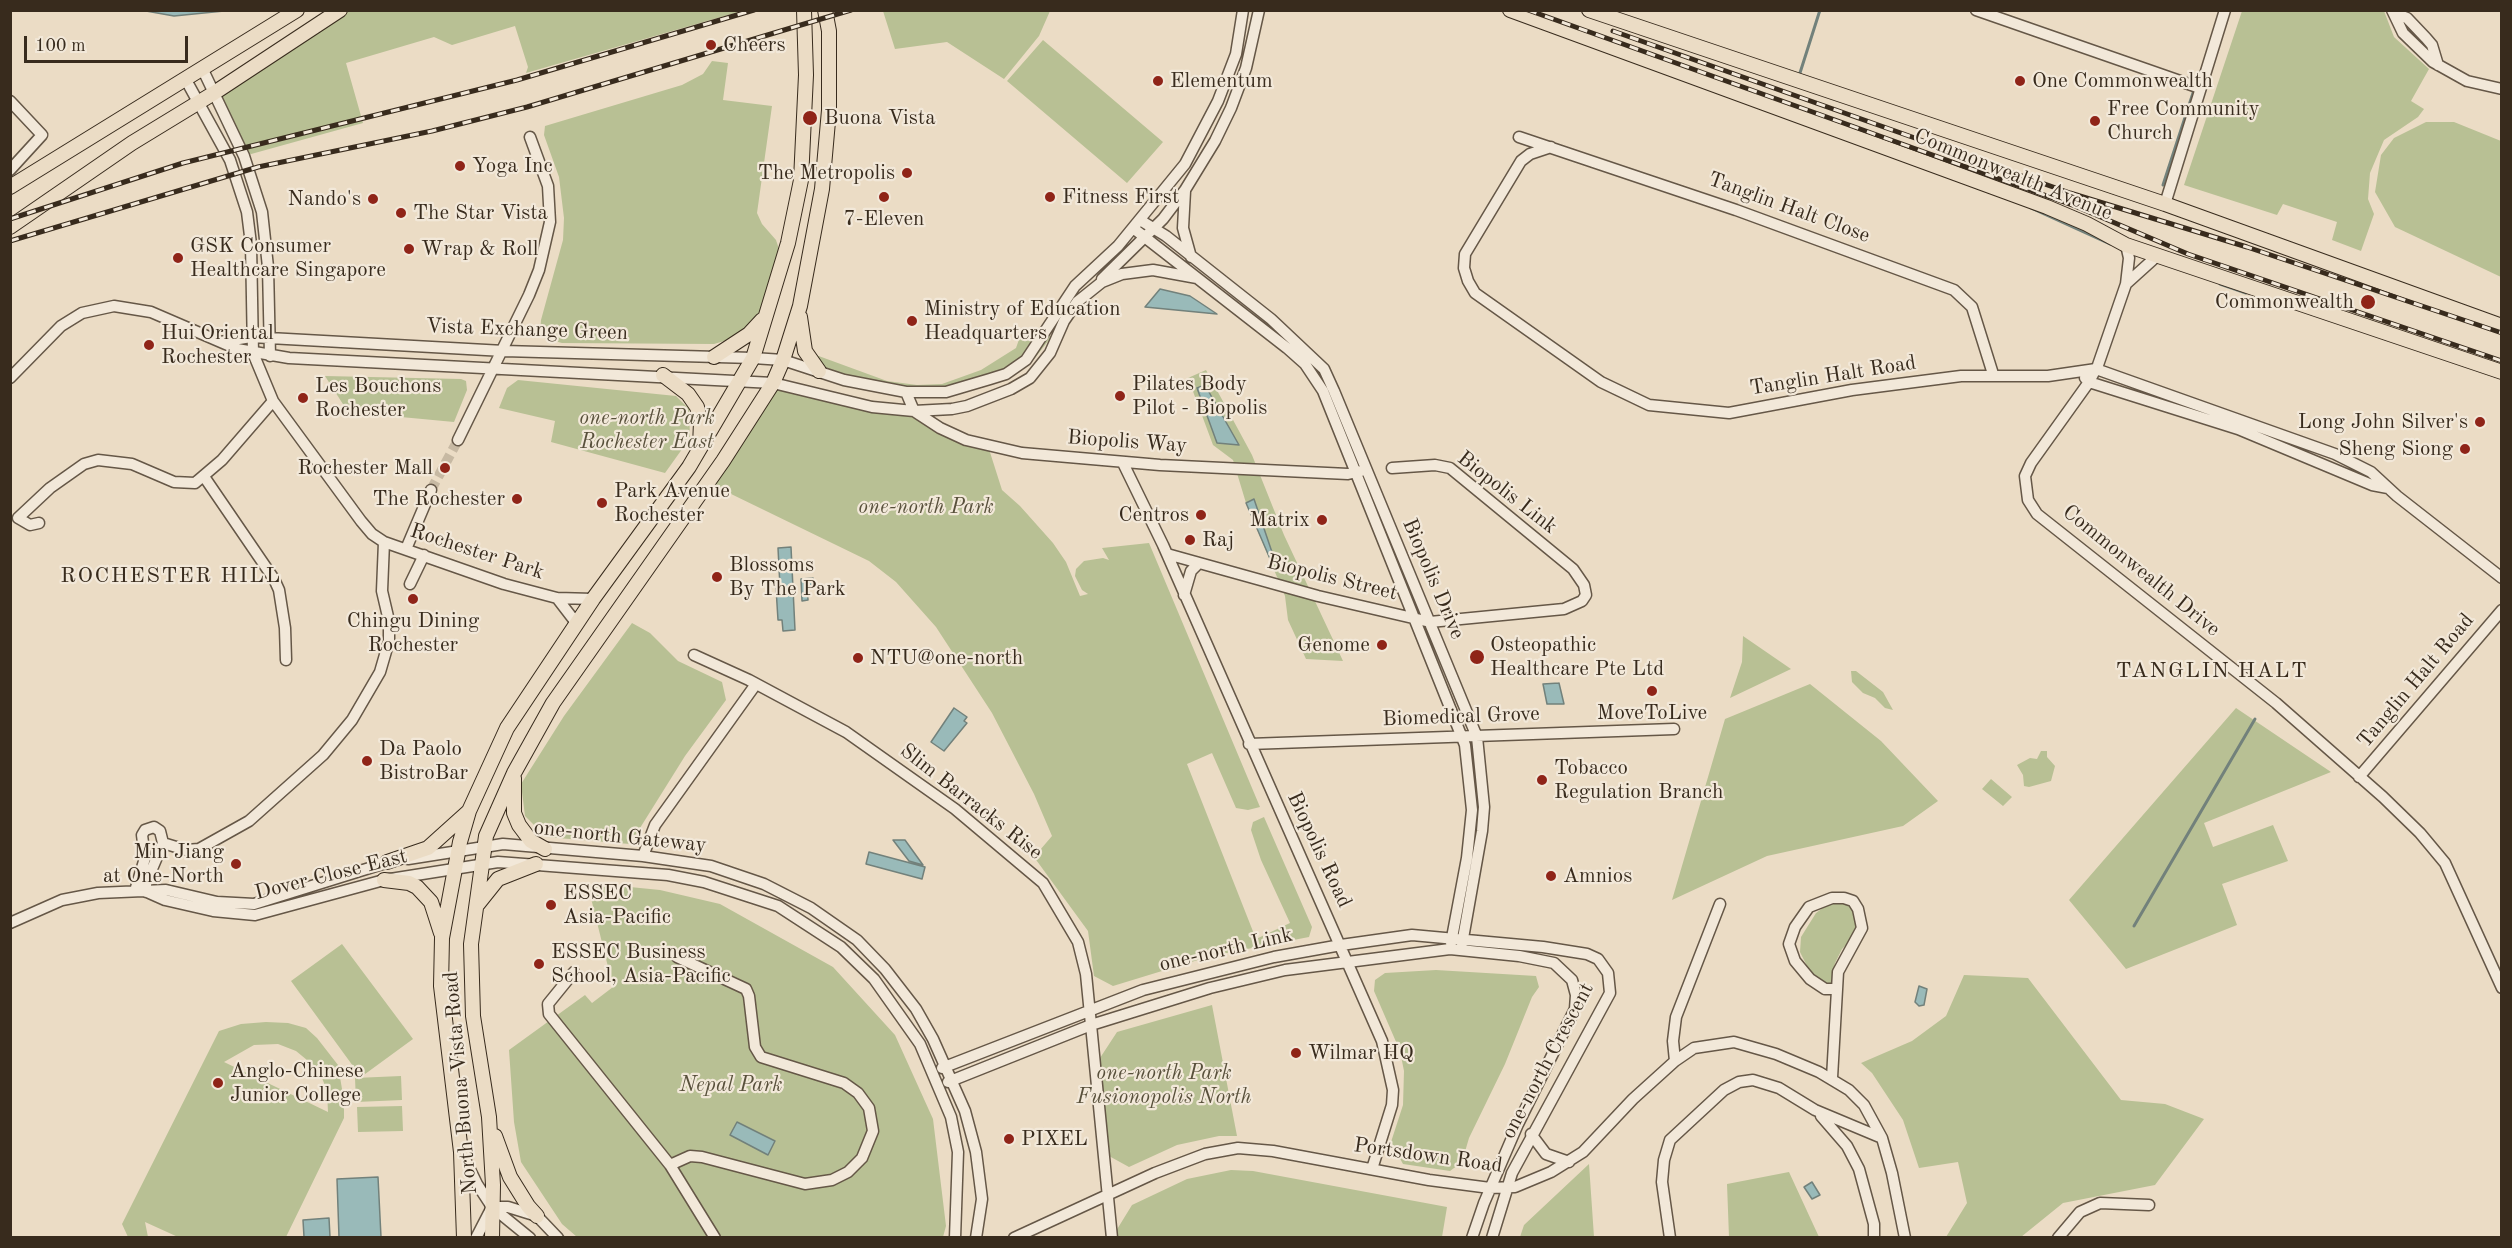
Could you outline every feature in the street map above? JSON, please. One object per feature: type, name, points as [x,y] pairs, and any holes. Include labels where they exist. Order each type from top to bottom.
[{"type":"main road","points":[[10,188],[297,10]]},
{"type":"main road","points":[[10,227],[132,143],[214,93],[340,10]]},
{"type":"main road","name":"North Buona Vista Road","points":[[464,1238],[461,1152],[443,1018],[442,938],[469,811],[507,728],[593,600],[699,451],[753,358],[788,243],[801,180],[806,75],[804,10]]},
{"type":"main road","name":"North Buona Vista Road","points":[[492,1238],[489,1117],[473,1016],[471,944],[483,846],[514,772],[553,703],[723,461],[773,383],[783,360],[800,306],[822,189],[829,110],[829,31],[825,10]]},
{"type":"main road","name":"Commonwealth Avenue","points":[[1510,10],[2047,207],[2087,224],[2126,246],[2502,372]]},
{"type":"main road","name":"Commonwealth Avenue","points":[[1589,10],[2165,204],[2502,326]]},
{"type":"main road","points":[[800,306],[802,345],[819,371]]},
{"type":"main road","points":[[714,357],[749,334],[767,313]]},
{"type":"main road","points":[[663,375],[688,394],[697,407],[701,422],[699,451]]},
{"type":"main road","points":[[514,772],[514,813],[519,825],[531,841],[545,849]]},
{"type":"main road","points":[[387,862],[428,848],[469,811]]},
{"type":"main road","points":[[475,909],[487,890],[498,879],[536,864]]},
{"type":"main road","points":[[384,880],[409,883],[424,894],[435,912],[442,938]]},
{"type":"main road","points":[[489,1117],[510,1177],[537,1216]]},
{"type":"street","name":"Vista Exchange Green","points":[[251,337],[504,351],[783,360],[856,383],[906,392],[946,392],[1006,374],[1026,360],[1075,286],[1161,197],[1185,164],[1218,100],[1236,54],[1243,10]]},
{"type":"street","points":[[1094,288],[1153,230],[1185,190],[1231,108],[1246,68],[1259,10]]},
{"type":"street","points":[[1976,10],[2200,88]]},
{"type":"street","points":[[2165,204],[2225,10]]},
{"type":"street","points":[[2393,12],[2403,33],[2438,65],[2467,81],[2502,88]]},
{"type":"street","points":[[203,70],[244,156],[262,212],[266,234],[270,356]]},
{"type":"street","points":[[10,378],[61,326],[82,313],[100,307],[127,307],[151,312],[237,350],[253,352],[251,244],[247,212],[230,160],[186,80]]},
{"type":"street","points":[[10,101],[42,135],[10,170]]},
{"type":"street","name":"Tanglin Halt Close","points":[[1519,137],[1736,210],[1954,290],[1972,307],[1992,374]]},
{"type":"street","points":[[458,440],[504,351],[539,270],[550,222],[548,186],[530,138]]},
{"type":"street","name":"Tanglin Halt Road","points":[[1551,147],[1530,154],[1521,161],[1465,254],[1464,267],[1475,293],[1600,382],[1649,405],[1729,413],[1852,390],[1961,376],[1992,374],[2048,376],[2096,369]]},
{"type":"street","points":[[1185,190],[1183,228],[1191,257]]},
{"type":"street","points":[[1136,224],[1166,236],[1271,319],[1324,369],[1361,471]]},
{"type":"street","points":[[1136,224],[1144,238],[1305,364],[1323,391],[1361,471]]},
{"type":"street","name":"Commonwealth Drive","points":[[2126,246],[2129,258],[2126,284],[2096,369],[2025,476],[2028,500],[2037,514],[2276,703],[2420,833],[2445,863],[2502,988]]},
{"type":"street","name":"Commonwealth Drive","points":[[2126,284],[2146,263],[2157,256]]},
{"type":"street","points":[[1094,288],[1122,274],[1153,270],[1197,278]]},
{"type":"street","name":"Vista Exchange Green","points":[[253,352],[270,356],[330,361],[741,380],[773,383],[872,407],[914,411],[967,406],[1011,389],[1030,378],[1050,353],[1064,321],[1077,302],[1094,288]]},
{"type":"street","points":[[221,342],[251,337]]},
{"type":"street","name":"Rochester Park","points":[[253,352],[273,401],[372,534],[384,542],[504,584],[557,598],[593,600]]},
{"type":"street","points":[[2096,369],[2335,454],[2371,472],[2502,578]]},
{"type":"street","points":[[2079,373],[2089,382],[2238,429],[2372,484],[2388,488]]},
{"type":"street","points":[[906,392],[914,411]]},
{"type":"street","points":[[39,523],[30,525],[18,518],[50,488],[84,464],[98,460],[132,464],[174,482],[195,483],[204,478],[273,401]]},
{"type":"street","name":"Biopolis Way","points":[[914,411],[940,428],[988,446],[1022,453],[1123,463],[1361,471]]},
{"type":"street","points":[[1123,463],[1167,554]]},
{"type":"street","name":"Biopolis Link","points":[[1392,468],[1435,465],[1450,468],[1573,569],[1584,585]]},
{"type":"street","name":"Biopolis Drive","points":[[1361,471],[1412,618],[1462,737],[1472,810],[1457,938],[1462,950]]},
{"type":"street","name":"Biopolis Drive","points":[[1361,471],[1430,622],[1477,737],[1483,819],[1457,938],[1450,949]]},
{"type":"street","points":[[204,478],[274,579],[279,590],[285,628],[286,660]]},
{"type":"street","points":[[406,549],[431,490]]},
{"type":"street","name":"Rochester Park","points":[[140,891],[145,858],[142,836],[145,830],[150,827],[158,829],[164,838],[164,843],[186,850],[199,849],[227,835],[257,815],[323,755],[352,720],[380,672],[389,640],[389,621],[382,591],[384,542]]},
{"type":"street","name":"Biopolis Street","points":[[1167,554],[1198,564],[1430,622],[1564,609],[1582,601],[1586,595],[1584,585]]},
{"type":"street","name":"Biopolis Road","points":[[1167,554],[1382,1041],[1393,1089],[1392,1105],[1372,1169]]},
{"type":"street","points":[[410,584],[424,555]]},
{"type":"street","points":[[1184,595],[1191,571],[1198,564]]},
{"type":"street","name":"Rochester Park","points":[[557,598],[577,624]]},
{"type":"street","name":"Tanglin Halt Road","points":[[2359,777],[2502,610]]},
{"type":"street","name":"Slim Barracks Rise","points":[[694,655],[826,720],[885,758],[955,809],[1043,883],[1078,942],[1086,974],[1112,1238]]},
{"type":"street","points":[[643,856],[655,825],[756,684]]},
{"type":"street","name":"Biomedical Grove","points":[[1249,744],[1674,729]]},
{"type":"street","points":[[140,891],[164,843]]},
{"type":"street","name":"one-north Gateway","points":[[459,851],[503,844],[643,856],[711,866],[764,884],[811,908],[848,933],[885,969],[916,1009],[953,1080],[976,1152],[982,1199],[976,1238]]},
{"type":"street","name":"Dover Close East","points":[[10,923],[62,900],[98,893],[166,890],[217,902],[254,904],[387,862],[459,851]]},
{"type":"street","name":"one-north Gateway","points":[[456,868],[481,864],[536,864],[668,875],[704,882],[778,906],[841,947],[874,979],[920,1044],[939,1086],[951,1117],[958,1152],[955,1238]]},
{"type":"street","name":"Dover Close East","points":[[140,891],[165,900],[213,911],[255,915],[384,880],[456,868]]},
{"type":"street","points":[[1832,1078],[1835,989],[1838,972],[1862,928],[1858,909],[1853,901],[1844,898],[1832,898],[1809,907],[1798,922],[1789,944],[1795,961],[1810,979],[1825,989],[1835,989]]},
{"type":"street","points":[[1675,1061],[1673,1041],[1676,1017],[1720,904]]},
{"type":"street","name":"one-north Link","points":[[933,1071],[1143,990],[1209,972],[1341,945],[1412,935],[1543,946]]},
{"type":"street","name":"one-north Crescent","points":[[1492,1238],[1507,1188],[1531,1134],[1610,993],[1608,973],[1598,959],[1574,951],[1543,946]]},
{"type":"street","name":"one-north Link","points":[[939,1086],[1090,1025],[1210,988],[1285,970],[1450,949],[1542,959]]},
{"type":"street","points":[[670,1165],[690,1156],[702,1157],[806,1184],[832,1180],[848,1172],[861,1158],[873,1131],[869,1108],[858,1093],[844,1083],[761,1057],[755,1047],[749,996],[746,989],[677,957]]},
{"type":"street","name":"one-north Crescent","points":[[1472,1238],[1490,1188],[1575,1009],[1576,995],[1572,980],[1554,963],[1542,959]]},
{"type":"street","points":[[574,972],[548,1004],[549,1014],[670,1165],[715,1238]]},
{"type":"street","name":"Portsdown Road","points":[[1014,1238],[1155,1173],[1205,1154],[1239,1148],[1273,1151],[1429,1180],[1507,1188],[1533,1180],[1569,1162],[1597,1139],[1633,1099],[1675,1061],[1695,1048],[1734,1042],[1776,1054],[1832,1078],[1850,1090],[1864,1104],[1882,1138],[1892,1173],[1905,1238]]},
{"type":"street","points":[[1670,1238],[1662,1182],[1664,1160],[1670,1140],[1724,1090],[1739,1082],[1753,1080],[1779,1088],[1815,1110],[1882,1138]]},
{"type":"street","points":[[1815,1110],[1847,1146],[1859,1169],[1874,1224],[1874,1238]]},
{"type":"street","points":[[1531,1134],[1546,1154],[1569,1162]]},
{"type":"street","points":[[461,1152],[492,1207],[530,1238]]},
{"type":"street","points":[[2058,1238],[2080,1212],[2100,1203],[2150,1205]]},
{"type":"street","points":[[492,1207],[508,1207],[537,1216],[558,1238]]},
{"type":"street","points":[[476,1238],[492,1207]]},
{"type":"green space","points":[[883,10],[1050,11],[1039,36],[1004,79],[947,42],[895,49]]},
{"type":"green space","points":[[340,11],[742,11],[526,73],[528,67],[515,26],[452,45],[434,37],[346,63],[363,123],[244,156],[214,93]]},
{"type":"green space","points":[[2242,11],[2384,11],[2394,37],[2429,69],[2411,101],[2424,109],[2418,117],[2384,140],[2370,173],[2368,199],[2374,214],[2361,251],[2332,240],[2337,222],[2283,204],[2277,215],[2184,185]]},
{"type":"green space","points":[[1043,40],[1163,142],[1127,183],[1007,81]]},
{"type":"green space","points":[[712,61],[728,63],[723,100],[772,106],[757,213],[762,224],[776,240],[781,255],[758,319],[731,339],[714,344],[562,343],[544,338],[540,332],[541,320],[563,240],[564,218],[559,177],[544,135],[545,126],[682,85],[703,74]]},
{"type":"green space","points":[[2426,122],[2454,122],[2501,141],[2501,277],[2395,227],[2375,192],[2381,155],[2394,138]]},
{"type":"green space","points":[[1022,331],[1052,336],[1035,358],[1007,374],[946,392],[910,390],[819,371],[805,351],[887,381],[917,385],[942,384],[981,370],[1016,348]]},
{"type":"green space","points":[[1206,370],[1252,455],[1284,535],[1343,661],[1306,659],[1288,620],[1285,596],[1246,503],[1233,460],[1213,445],[1188,378]]},
{"type":"green space","points":[[325,376],[461,379],[466,381],[467,390],[454,422],[348,412]]},
{"type":"green space","name":"one-north Park Rochester East","points":[[518,380],[676,396],[689,409],[690,438],[665,473],[551,442],[555,421],[499,408],[507,388]]},
{"type":"green space","name":"one-north Park","points":[[773,383],[914,411],[988,446],[1002,490],[1020,506],[1053,543],[1066,562],[1080,596],[1088,594],[1082,590],[1075,576],[1076,569],[1084,561],[1103,558],[1109,560],[1102,548],[1149,543],[1260,807],[1248,810],[1236,808],[1212,753],[1187,764],[1256,939],[1290,923],[1261,860],[1251,830],[1253,822],[1264,817],[1312,927],[1309,937],[1211,956],[1113,986],[1094,976],[1088,931],[1034,857],[1052,836],[1034,794],[992,713],[936,627],[896,582],[869,561],[729,493],[710,487]]},
{"type":"green space","points":[[632,623],[650,633],[678,661],[722,682],[726,700],[685,756],[630,844],[546,837],[525,816],[521,784],[564,716]]},
{"type":"green space","points":[[1743,636],[1791,669],[1730,698],[1742,662]]},
{"type":"green space","points":[[1851,671],[1856,671],[1883,692],[1893,710],[1885,708],[1875,698],[1863,693],[1852,682]]},
{"type":"green space","points":[[1810,684],[1881,741],[1938,801],[1903,826],[1767,856],[1672,900],[1725,719]]},
{"type":"green space","points":[[2236,708],[2331,772],[2204,823],[2213,847],[2273,825],[2288,861],[2222,884],[2237,925],[2126,969],[2069,900]]},
{"type":"green space","points":[[2041,751],[2047,751],[2047,757],[2055,766],[2051,781],[2029,787],[2024,786],[2023,775],[2017,765],[2030,758],[2037,759]]},
{"type":"green space","points":[[1991,779],[2012,797],[2003,806],[1982,789]]},
{"type":"green space","name":"Nepal Park","points":[[610,885],[660,890],[720,904],[833,967],[895,1035],[933,1119],[946,1226],[943,1237],[577,1237],[562,1224],[521,1162],[514,1122],[509,1050],[585,995],[592,1003],[613,987],[588,886]]},
{"type":"green space","points":[[1843,903],[1855,906],[1861,914],[1857,934],[1842,949],[1835,963],[1830,987],[1818,980],[1807,966],[1800,952],[1801,937],[1816,913],[1828,904]]},
{"type":"green space","points":[[342,944],[413,1039],[361,1077],[291,981]]},
{"type":"green space","points":[[1436,970],[1536,976],[1539,987],[1532,997],[1505,1064],[1469,1138],[1462,1162],[1450,1171],[1403,1164],[1391,1142],[1403,1105],[1404,1071],[1400,1051],[1374,991],[1375,980],[1385,973]]},
{"type":"green space","points":[[1964,975],[2028,978],[2121,1100],[2165,1104],[2204,1119],[2155,1185],[2063,1203],[2021,1237],[1946,1237],[1967,1203],[1958,1162],[1919,1168],[1903,1120],[1872,1073],[1861,1063],[1912,1041],[1946,1016]]},
{"type":"green space","name":"one-north Park Fusionopolis North","points":[[1212,1005],[1237,1136],[1219,1136],[1177,1145],[1129,1167],[1109,1156],[1100,1058],[1117,1032]]},
{"type":"green space","points":[[288,1023],[306,1028],[338,1065],[344,1101],[344,1118],[286,1237],[178,1237],[145,1222],[148,1237],[128,1237],[122,1224],[219,1031],[241,1024]],"holes":[[[278,1044],[296,1051],[318,1069],[327,1090],[328,1112],[224,1062],[254,1045]]]},
{"type":"green space","points":[[401,1076],[402,1100],[356,1102],[355,1078]]},
{"type":"green space","points":[[402,1106],[403,1131],[358,1132],[357,1107]]},
{"type":"green space","points":[[1589,1164],[1594,1237],[1520,1237],[1524,1225]]},
{"type":"green space","points":[[1231,1170],[1253,1171],[1447,1207],[1442,1237],[1117,1238],[1116,1231],[1132,1205],[1187,1179]]},
{"type":"green space","points":[[1789,1172],[1819,1237],[1729,1237],[1727,1184]]},
{"type":"water","points":[[146,11],[224,11],[174,16]]},
{"type":"water","points":[[1160,289],[1190,296],[1217,314],[1145,307]]},
{"type":"water","points":[[1205,385],[1239,445],[1217,443],[1197,388]]},
{"type":"water","points":[[1254,499],[1275,561],[1271,561],[1246,503]]},
{"type":"water","points":[[791,547],[795,630],[783,631],[782,620],[778,620],[776,588],[780,587],[778,548]]},
{"type":"water","points":[[813,578],[814,585],[807,586],[808,600],[802,601],[801,579]]},
{"type":"water","points":[[1559,683],[1564,704],[1547,704],[1543,684]]},
{"type":"water","points":[[954,708],[967,717],[964,721],[967,723],[944,751],[931,742]]},
{"type":"water","points":[[893,840],[905,840],[923,865],[909,861]]},
{"type":"water","points":[[869,852],[925,867],[922,879],[866,864]]},
{"type":"water","points":[[1919,986],[1927,989],[1924,1005],[1919,1006],[1915,1002]]},
{"type":"water","points":[[737,1122],[775,1141],[768,1155],[730,1135]]},
{"type":"water","points":[[378,1177],[381,1237],[339,1237],[337,1179]]},
{"type":"water","points":[[1812,1182],[1820,1195],[1812,1199],[1804,1187]]},
{"type":"water","points":[[329,1218],[330,1237],[304,1237],[303,1220]]},
{"type":"waterway","points":[[1799,76],[1820,10]]},
{"type":"waterway","points":[[2163,185],[2193,93]]},
{"type":"waterway","points":[[2031,208],[2110,244]]},
{"type":"waterway","points":[[2220,284],[2246,293]]},
{"type":"waterway","points":[[2134,926],[2255,719]]},
{"type":"tunnel","points":[[431,490],[458,440]]},
{"type":"railway","points":[[10,219],[183,163],[517,80],[754,10]]},
{"type":"railway","points":[[10,241],[258,167],[432,131],[527,107],[851,10]]},
{"type":"railway","points":[[1528,10],[2075,206],[2188,254],[2502,361]]},
{"type":"railway","points":[[1613,31],[2070,193],[2247,247],[2502,333]]},
{"type":"place","name":"Cheers","points":[[711,45]]},
{"type":"place","name":"Elementum","points":[[1158,81]]},
{"type":"place","name":"One Commonwealth","points":[[2020,81]]},
{"type":"place","name":"Buona Vista","points":[[810,118]]},
{"type":"place","name":"Free Community Church","points":[[2095,121]]},
{"type":"place","name":"Yoga Inc","points":[[460,166]]},
{"type":"place","name":"The Metropolis","points":[[907,173]]},
{"type":"place","name":"7-Eleven","points":[[884,197]]},
{"type":"place","name":"Fitness First","points":[[1050,197]]},
{"type":"place","name":"Nando's","points":[[373,199]]},
{"type":"place","name":"The Star Vista","points":[[401,213]]},
{"type":"place","name":"Wrap & Roll","points":[[409,249]]},
{"type":"place","name":"GSK Consumer Healthcare Singapore","points":[[178,258]]},
{"type":"place","name":"Commonwealth","points":[[2368,302]]},
{"type":"place","name":"Ministry of Education Headquarters","points":[[912,321]]},
{"type":"place","name":"Hui Oriental Rochester","points":[[149,345]]},
{"type":"place","name":"Pilates Body Pilot - Biopolis","points":[[1120,396]]},
{"type":"place","name":"Les Bouchons Rochester","points":[[303,398]]},
{"type":"place","name":"Long John Silver's","points":[[2480,422]]},
{"type":"place","name":"Sheng Siong","points":[[2465,449]]},
{"type":"place","name":"Rochester Mall","points":[[445,468]]},
{"type":"place","name":"The Rochester","points":[[517,499]]},
{"type":"place","name":"Park Avenue Rochester","points":[[602,503]]},
{"type":"place","name":"Centros","points":[[1201,515]]},
{"type":"place","name":"Matrix","points":[[1322,520]]},
{"type":"place","name":"Raj","points":[[1190,540]]},
{"type":"place","name":"Blossoms By The Park","points":[[717,577]]},
{"type":"place","name":"Chingu Dining Rochester","points":[[413,599]]},
{"type":"place","name":"Genome","points":[[1382,645]]},
{"type":"place","name":"Osteopathic Healthcare Pte Ltd","points":[[1477,657]]},
{"type":"place","name":"NTU@one-north","points":[[858,658]]},
{"type":"place","name":"MoveToLive","points":[[1652,691]]},
{"type":"place","name":"Da Paolo BistroBar","points":[[367,761]]},
{"type":"place","name":"Tobacco Regulation Branch","points":[[1542,780]]},
{"type":"place","name":"Min Jiang at One-North","points":[[236,864]]},
{"type":"place","name":"Amnios","points":[[1551,876]]},
{"type":"place","name":"ESSEC Asia-Pacific","points":[[551,905]]},
{"type":"place","name":"ESSEC Business School, Asia-Pacific","points":[[539,964]]},
{"type":"place","name":"Wilmar HQ","points":[[1296,1053]]},
{"type":"place","name":"Anglo-Chinese Junior College","points":[[218,1083]]},
{"type":"place","name":"PIXEL","points":[[1009,1139]]},
{"type":"district","name":"ROCHESTER HILL","points":[[171,576]]},
{"type":"district","name":"TANGLIN HALT","points":[[2212,671]]}]
